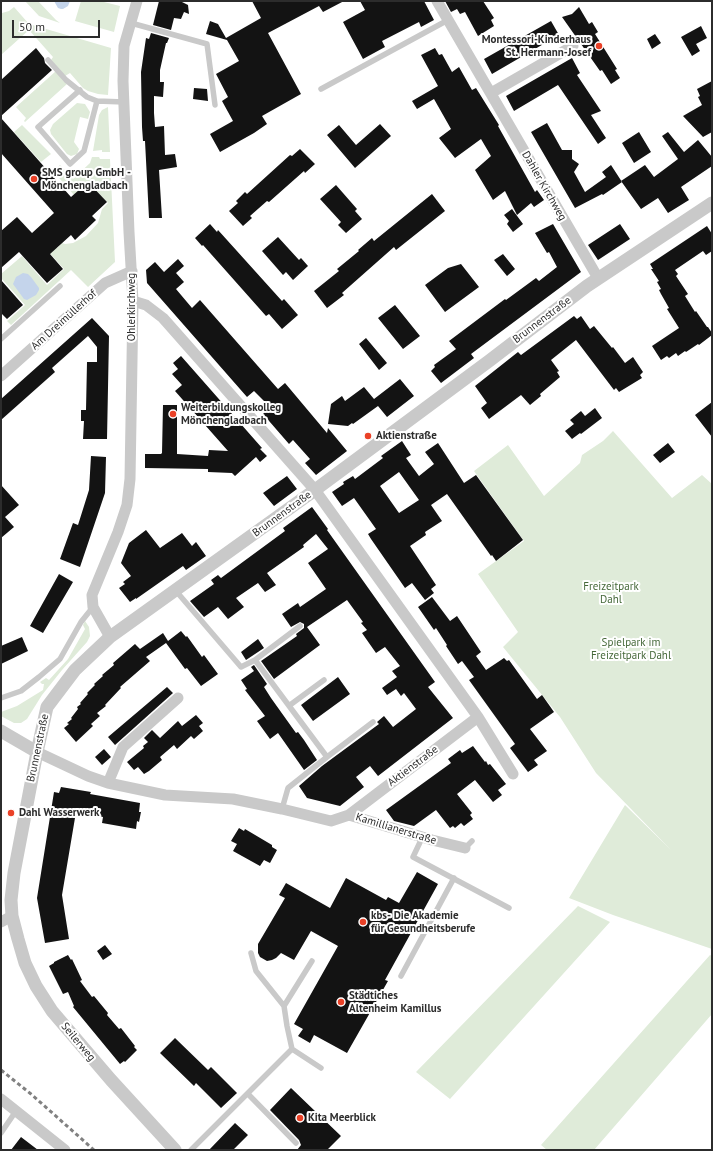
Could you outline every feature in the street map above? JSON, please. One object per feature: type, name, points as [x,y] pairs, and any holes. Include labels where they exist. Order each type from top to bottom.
[{"type":"street","name":"Ohlerkirchweg","points":[[93,607],[92,595],[118,532],[127,505],[130,479],[133,301],[124,102],[124,46],[137,1]]},
{"type":"street","name":"Dahler Kirchweg","points":[[437,1],[598,278]]},
{"type":"street","points":[[491,93],[573,46]]},
{"type":"street","name":"Brunnenstraße","points":[[6,919],[11,900],[14,873],[47,707],[75,670],[110,637],[315,490],[598,278],[712,203]]},
{"type":"street","name":"Am Dreimüllerhof","points":[[1,376],[105,283],[132,271]]},
{"type":"street","points":[[133,301],[146,304],[163,318],[315,490],[478,717],[513,774]]},
{"type":"street","points":[[93,607],[110,637]]},
{"type":"street","points":[[108,783],[124,747],[178,698]]},
{"type":"street","name":"Aktienstraße","points":[[349,815],[478,717]]},
{"type":"street","points":[[1,731],[37,752]]},
{"type":"street","name":"Kamillianerstraße","points":[[37,752],[88,776],[108,783],[165,795],[232,799],[331,821],[349,815],[422,838],[468,844]]},
{"type":"street","name":"Seilerweg","points":[[6,919],[36,986],[52,1011],[111,1080],[175,1150]]},
{"type":"street","points":[[1,1099],[65,1150]]},
{"type":"lane","points":[[321,89],[448,20]]},
{"type":"lane","points":[[131,22],[207,44],[215,105]]},
{"type":"lane","points":[[48,60],[66,80],[87,97],[97,101],[124,102]]},
{"type":"lane","points":[[80,90],[38,128],[70,164],[84,151],[97,101]]},
{"type":"lane","points":[[1,339],[60,286]]},
{"type":"lane","points":[[176,591],[241,668],[256,660],[300,626]]},
{"type":"lane","points":[[1,698],[20,691],[60,659],[81,622],[93,607]]},
{"type":"lane","points":[[256,660],[327,757]]},
{"type":"lane","points":[[290,705],[324,680]]},
{"type":"lane","points":[[282,809],[288,788],[373,722]]},
{"type":"lane","points":[[422,838],[413,857],[509,908]]},
{"type":"lane","points":[[401,976],[454,878]]},
{"type":"lane","points":[[251,953],[256,971],[284,1006],[292,1049],[321,1068]]},
{"type":"lane","points":[[284,1006],[312,962]]},
{"type":"lane","points":[[191,1150],[292,1049]]},
{"type":"lane","points":[[248,1094],[296,1143]]},
{"type":"lane","points":[[1,1133],[16,1111]]},
{"type":"green space","points":[[25,1],[38,1],[60,23],[39,16]]},
{"type":"green space","points":[[81,1],[100,1],[120,6],[114,32],[75,21]]},
{"type":"green space","points":[[14,7],[29,24],[111,48],[108,95],[88,91],[83,88],[70,73],[65,76],[51,60],[53,57],[29,30],[1,55],[1,12],[9,11]]},
{"type":"green space","points":[[56,71],[67,84],[25,122],[24,121],[26,118],[16,107]]},
{"type":"green space","points":[[77,103],[85,104],[90,112],[88,119],[80,117],[74,142],[79,149],[77,154],[71,156],[67,154],[51,134],[50,130],[53,124]]},
{"type":"green space","points":[[108,107],[110,152],[102,152],[102,150],[93,151],[99,115],[102,110]]},
{"type":"green space","points":[[22,125],[51,154],[41,162],[14,132]]},
{"type":"green space","points":[[92,157],[110,159],[115,262],[88,287],[71,270],[11,325],[7,321],[25,305],[1,278],[1,274],[22,256],[47,285],[64,269],[46,249],[52,244],[57,248],[62,243],[73,243],[86,236],[98,223],[102,209],[108,203],[88,182],[74,195],[53,171],[60,165],[73,179],[90,163]]},
{"type":"green space","name":"Freizeitpark Dahl","points":[[613,431],[672,498],[702,475],[712,484],[712,949],[613,915],[569,898],[625,805],[671,850],[596,773],[560,717],[503,647],[518,632],[478,574],[524,541],[474,471],[508,445],[544,496],[580,463],[582,455],[603,441]]},
{"type":"green space","points":[[85,621],[89,627],[90,636],[87,642],[42,695],[27,719],[21,723],[14,723],[1,716],[1,712],[17,706],[43,690],[44,684],[40,682],[46,678],[49,680],[68,659],[85,629],[83,625]]},
{"type":"green space","points":[[578,906],[610,922],[450,1099],[416,1072]]},
{"type":"green space","points":[[710,955],[712,956],[712,1014],[594,1150],[547,1150],[541,1145]]},
{"type":"water","points":[[54,1],[70,1],[68,6],[61,9],[58,8]]},
{"type":"water","points":[[23,273],[28,274],[39,288],[36,295],[27,300],[24,299],[13,284],[16,277]]},
{"type":"building","points":[[159,1],[180,1],[188,5],[189,14],[184,12],[181,19],[174,18],[171,30],[153,25]]},
{"type":"building","points":[[252,1],[344,1],[323,12],[319,6],[268,33],[301,94],[262,116],[267,124],[220,152],[210,134],[233,121],[222,101],[228,97],[216,74],[239,61],[227,40],[206,34],[210,21],[218,24],[226,38],[261,18]]},
{"type":"building","points":[[360,1],[424,1],[434,20],[421,27],[419,22],[382,41],[385,47],[363,59],[343,22],[365,10]]},
{"type":"building","points":[[445,1],[483,1],[494,18],[491,20],[494,26],[478,36],[465,12],[460,14],[457,9],[451,12]]},
{"type":"building","points":[[579,7],[589,24],[592,22],[598,32],[595,34],[617,69],[615,70],[620,78],[611,84],[602,70],[600,71],[562,17],[572,14]]},
{"type":"building","points":[[551,21],[559,35],[492,74],[484,59]]},
{"type":"building","points":[[701,26],[707,38],[696,44],[700,51],[692,56],[681,37]]},
{"type":"building","points":[[151,33],[169,38],[166,43],[160,70],[160,82],[164,82],[163,97],[154,96],[154,113],[155,127],[164,126],[165,155],[175,154],[177,167],[159,170],[162,218],[149,218],[145,141],[143,141],[142,127],[141,72],[146,38],[149,39]]},
{"type":"building","points":[[655,34],[661,43],[652,49],[647,39]]},
{"type":"building","points":[[36,48],[44,58],[45,63],[52,70],[1,116],[1,80]]},
{"type":"building","points":[[435,48],[439,55],[442,54],[452,72],[459,67],[472,90],[476,88],[499,125],[498,126],[535,192],[537,190],[544,200],[534,207],[531,203],[517,215],[505,191],[493,200],[475,170],[491,156],[481,139],[455,158],[439,138],[451,129],[434,99],[417,109],[412,101],[438,86],[421,55]]},
{"type":"building","points":[[572,58],[580,73],[577,75],[601,111],[591,115],[606,138],[598,144],[558,85],[514,111],[506,96]]},
{"type":"building","points":[[712,81],[712,132],[703,137],[683,116],[702,105],[698,97],[700,96],[697,89]]},
{"type":"building","points":[[194,88],[207,89],[208,101],[193,99]]},
{"type":"building","points":[[1,118],[71,197],[88,182],[107,202],[92,216],[96,220],[75,240],[71,235],[50,254],[63,269],[47,283],[19,252],[1,268],[1,231],[17,217],[32,233],[54,213],[1,153]]},
{"type":"building","points":[[547,123],[562,150],[572,150],[572,159],[579,164],[574,172],[585,192],[606,177],[602,172],[611,165],[622,182],[603,195],[602,194],[575,208],[531,132]]},
{"type":"building","points":[[380,124],[391,136],[355,168],[327,135],[339,125],[356,145]]},
{"type":"building","points":[[639,132],[651,152],[634,163],[622,143]]},
{"type":"building","points":[[668,132],[684,152],[698,140],[712,157],[712,166],[681,187],[689,200],[668,213],[658,198],[641,209],[621,181],[645,165],[654,177],[678,159],[662,136]]},
{"type":"building","points":[[300,149],[315,164],[305,173],[304,171],[269,202],[267,201],[250,216],[252,218],[243,226],[229,211],[238,203],[236,201],[245,192],[247,194],[290,155],[292,156]]},
{"type":"building","points":[[336,185],[357,209],[355,211],[362,219],[346,233],[338,225],[341,222],[320,199]]},
{"type":"building","points":[[432,194],[445,211],[396,250],[394,247],[342,293],[344,295],[327,308],[314,291],[339,271],[337,269],[372,238],[374,241]]},
{"type":"building","points":[[512,209],[523,224],[513,232],[507,224],[509,221],[504,215]]},
{"type":"building","points":[[210,224],[217,232],[218,230],[282,301],[284,299],[298,315],[282,329],[269,314],[266,316],[203,245],[202,246],[195,238]]},
{"type":"building","points":[[553,224],[581,272],[471,354],[474,358],[441,383],[431,371],[435,367],[434,365],[456,349],[449,341],[505,299],[506,300],[536,278],[539,281],[557,267],[549,252],[547,253],[535,233]]},
{"type":"building","points":[[620,224],[630,239],[598,260],[588,245]]},
{"type":"building","points":[[707,226],[712,234],[712,251],[706,255],[703,251],[675,270],[678,274],[676,276],[688,294],[685,296],[695,312],[696,311],[708,327],[712,335],[699,345],[698,344],[678,356],[676,353],[669,358],[667,356],[661,360],[652,346],[679,328],[667,309],[669,308],[659,290],[661,289],[657,282],[659,281],[651,269],[653,269],[650,264]]},
{"type":"building","points":[[278,237],[299,260],[301,258],[308,266],[293,280],[286,272],[283,275],[262,251]]},
{"type":"building","points":[[503,254],[515,269],[507,276],[494,260]]},
{"type":"building","points":[[178,259],[184,266],[176,273],[184,282],[176,289],[192,308],[200,300],[278,389],[285,383],[327,433],[328,428],[347,451],[316,475],[305,463],[310,459],[293,440],[289,444],[263,414],[270,407],[254,391],[247,397],[147,283],[146,270],[155,262],[164,272]]},
{"type":"building","points":[[461,264],[479,287],[445,312],[425,285],[448,268]]},
{"type":"building","points":[[1,280],[23,305],[7,319],[1,313]]},
{"type":"building","points":[[395,305],[420,336],[403,349],[378,318]]},
{"type":"building","points":[[574,316],[577,319],[581,316],[590,329],[594,326],[625,363],[633,357],[643,372],[640,375],[642,378],[619,392],[616,388],[614,390],[576,340],[551,360],[559,371],[557,372],[560,377],[540,394],[541,396],[530,405],[521,395],[489,419],[481,408],[487,403],[475,386],[518,352],[521,355]]},
{"type":"building","points":[[92,318],[109,336],[107,439],[83,439],[84,421],[81,421],[81,410],[86,410],[87,362],[97,362],[97,347],[88,336],[52,368],[55,372],[1,420],[1,399]]},
{"type":"building","points":[[366,338],[387,363],[379,370],[359,344]]},
{"type":"building","points":[[181,356],[262,448],[260,449],[267,456],[260,462],[256,457],[235,476],[232,473],[208,472],[208,469],[145,468],[145,454],[162,453],[163,405],[177,405],[177,454],[208,456],[209,450],[228,451],[175,391],[182,385],[172,374],[178,369],[173,363]]},
{"type":"building","points":[[400,379],[414,396],[387,417],[378,406],[348,426],[328,424],[331,404],[342,396],[345,401],[364,387],[374,399]]},
{"type":"building","points":[[712,402],[712,437],[695,415]]},
{"type":"building","points":[[595,408],[602,418],[572,439],[565,431],[574,424],[570,420],[581,411],[585,416]]},
{"type":"building","points":[[402,441],[411,455],[406,458],[419,476],[434,464],[425,452],[438,443],[464,483],[476,475],[523,540],[496,561],[447,494],[431,505],[442,521],[425,532],[426,535],[410,546],[436,585],[431,589],[434,593],[425,600],[412,583],[405,588],[368,534],[376,529],[354,498],[342,506],[332,492],[344,484],[343,482],[353,476],[355,479],[383,458],[381,456]],"holes":[[[399,472],[419,500],[399,513],[380,486]]]},
{"type":"building","points":[[668,443],[675,452],[660,463],[653,455]]},
{"type":"building","points":[[91,456],[106,457],[105,493],[80,567],[60,559],[73,523],[78,525],[89,490]]},
{"type":"building","points":[[287,476],[297,489],[274,506],[263,493]]},
{"type":"building","points":[[1,485],[19,505],[5,517],[14,527],[1,538]]},
{"type":"building","points":[[312,507],[435,682],[428,687],[453,718],[378,776],[370,766],[356,777],[364,787],[340,806],[307,798],[299,786],[322,766],[379,724],[377,722],[384,716],[393,727],[416,709],[404,693],[401,696],[396,689],[387,695],[382,688],[397,677],[392,671],[400,666],[385,647],[376,653],[362,633],[367,630],[361,623],[363,622],[347,600],[307,627],[320,645],[274,679],[261,661],[297,636],[296,634],[304,628],[304,624],[300,622],[291,627],[282,614],[298,603],[300,607],[326,589],[308,563],[328,549],[316,534],[303,545],[304,547],[267,573],[276,585],[265,592],[258,583],[236,598],[244,607],[228,619],[218,607],[204,617],[190,601],[214,584],[211,580],[218,575],[221,578],[285,531],[283,528]]},
{"type":"building","points":[[146,530],[160,548],[182,533],[192,546],[196,542],[206,556],[186,570],[183,566],[130,602],[119,588],[125,584],[123,582],[131,576],[121,563],[129,543]]},
{"type":"building","points":[[59,574],[73,582],[43,633],[30,626]]},
{"type":"building","points":[[432,597],[450,621],[457,616],[481,652],[476,656],[486,670],[504,658],[507,661],[509,660],[537,699],[542,695],[554,712],[530,729],[547,751],[534,760],[538,765],[528,772],[510,748],[515,744],[469,680],[474,677],[462,661],[458,664],[436,628],[434,630],[418,607]]},
{"type":"building","points":[[181,631],[186,637],[187,636],[202,657],[204,655],[218,674],[201,686],[187,668],[185,669],[166,643],[146,657],[150,661],[120,687],[121,688],[105,705],[106,706],[97,713],[100,716],[91,724],[93,726],[76,742],[64,728],[69,724],[67,723],[72,719],[71,718],[78,709],[77,707],[81,704],[80,703],[88,694],[87,693],[103,676],[102,675],[114,665],[113,663],[135,644],[140,649],[163,633],[168,641]]},
{"type":"building","points":[[22,637],[28,651],[1,664],[1,646]]},
{"type":"building","points":[[258,639],[264,648],[246,660],[241,652]]},
{"type":"building","points":[[254,665],[267,684],[264,687],[271,698],[296,733],[298,732],[304,740],[317,760],[304,770],[278,733],[270,739],[257,721],[265,716],[245,690],[247,689],[241,680],[254,671],[251,667]]},
{"type":"building","points":[[338,677],[350,694],[313,721],[301,705]]},
{"type":"building","points":[[167,687],[173,693],[115,745],[108,737]]},
{"type":"building","points":[[196,715],[203,723],[199,726],[203,731],[194,739],[191,736],[177,749],[174,745],[160,757],[162,760],[149,771],[144,774],[138,767],[134,770],[127,762],[144,748],[143,746],[148,742],[144,738],[152,730],[160,738],[178,721],[182,726]]},
{"type":"building","points":[[473,746],[485,762],[486,761],[488,765],[490,764],[506,784],[498,790],[502,795],[493,802],[475,780],[457,794],[472,813],[470,815],[473,819],[464,826],[461,823],[455,828],[453,826],[450,828],[436,810],[414,826],[394,821],[386,810],[451,763],[448,759],[460,750],[462,753]]},
{"type":"building","points":[[104,749],[111,757],[102,765],[95,757]]},
{"type":"building","points":[[61,787],[140,803],[139,812],[141,812],[139,822],[137,821],[136,829],[102,823],[103,817],[76,812],[62,895],[69,939],[45,943],[37,898],[54,792],[59,793]]},
{"type":"building","points":[[239,828],[244,831],[245,829],[272,845],[272,847],[277,850],[270,863],[264,860],[260,866],[233,851],[237,844],[231,841]]},
{"type":"building","points":[[417,872],[438,884],[385,980],[388,981],[347,1053],[314,1035],[310,1043],[298,1036],[303,1029],[294,1024],[338,946],[311,931],[294,960],[281,953],[276,958],[267,961],[260,957],[258,953],[258,944],[285,898],[279,895],[286,883],[330,908],[346,878],[386,900],[388,897],[399,903]]},
{"type":"building","points":[[105,945],[112,954],[103,960],[97,951]]},
{"type":"building","points":[[68,955],[71,960],[72,959],[82,980],[80,981],[92,997],[94,996],[108,1013],[107,1015],[119,1029],[121,1028],[135,1046],[134,1047],[137,1050],[125,1062],[124,1061],[120,1064],[73,1007],[74,1006],[68,992],[63,994],[49,966]]},
{"type":"building","points":[[175,1038],[208,1070],[211,1067],[237,1093],[221,1108],[196,1083],[194,1086],[160,1053]]},
{"type":"building","name":"Kita Meerblick","points":[[291,1088],[341,1136],[327,1150],[297,1150],[301,1145],[299,1140],[270,1110]]},
{"type":"building","points":[[235,1123],[248,1135],[233,1150],[209,1150]]},
{"type":"building","points":[[21,1137],[38,1150],[11,1150]]},
{"type":"railway","points":[[1,1070],[31,1094],[94,1150]]},
{"type":"place","name":"Montessori-Kinderhaus St. Hermann-Josef","points":[[599,46]]},
{"type":"place","name":"SMS group GmbH - Mönchengladbach","points":[[34,179]]},
{"type":"place","name":"Weiterbildungskolleg Mönchengladbach","points":[[173,414]]},
{"type":"place","name":"Aktienstraße","points":[[368,436]]},
{"type":"place","name":"Dahl Wasserwerk","points":[[11,813]]},
{"type":"place","name":"kbs- Die Akademie für Gesundheitsberufe","points":[[363,922]]},
{"type":"place","name":"Städtiches Altenheim Kamillus","points":[[341,1002]]},
{"type":"place","name":"Kita Meerblick","points":[[300,1118]]},
{"type":"park label","name":"Spielpark im Freizeitpark Dahl","points":[[631,649]]}]
